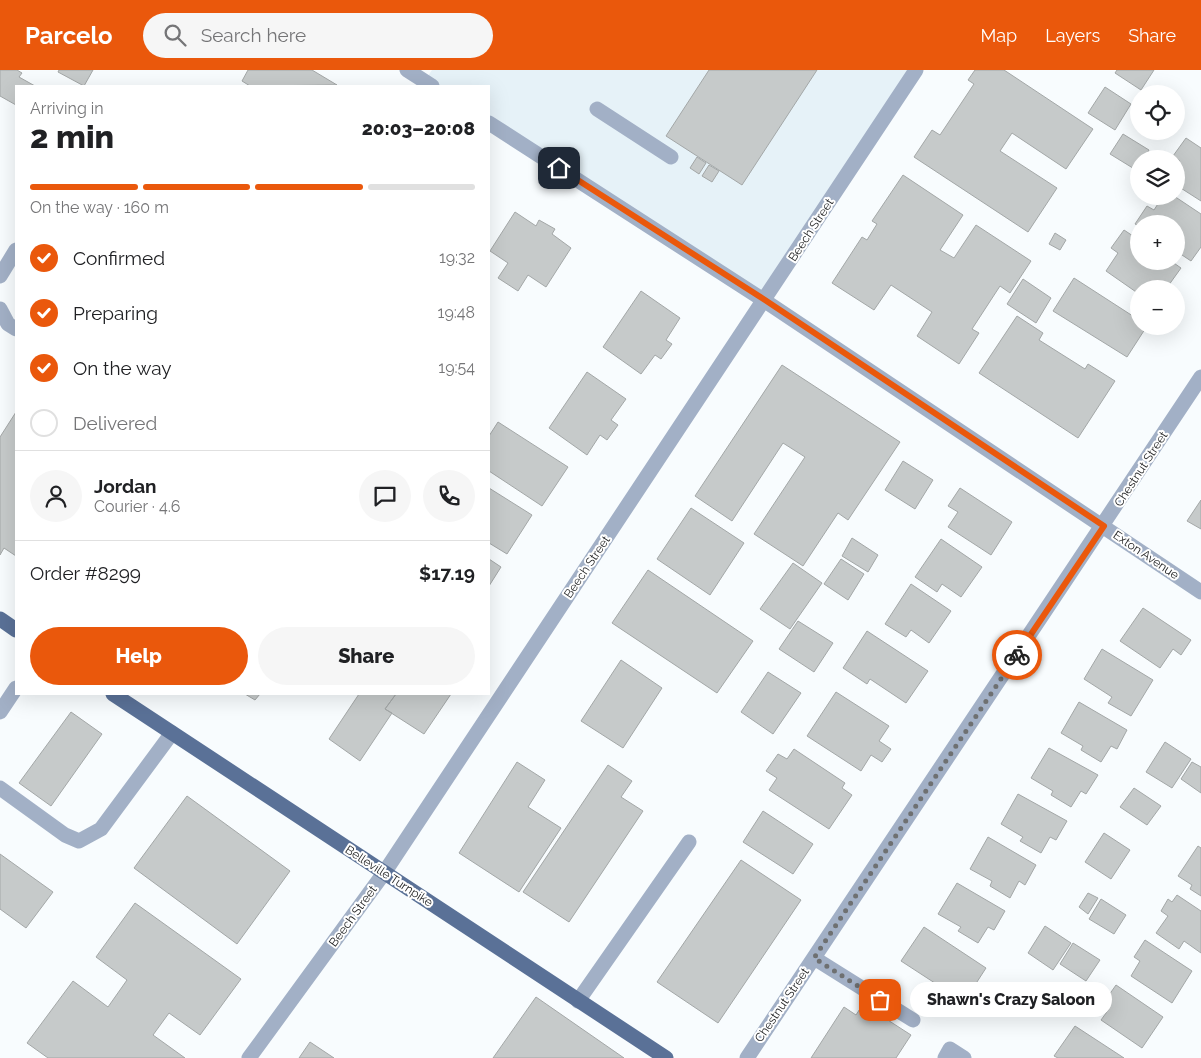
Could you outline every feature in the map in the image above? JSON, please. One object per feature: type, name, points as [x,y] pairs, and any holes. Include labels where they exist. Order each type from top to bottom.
[{"type":"main road","points":[[0,619],[15,629]]},
{"type":"main road","name":"Belleville Turnpike","points":[[114,695],[666,1058]]},
{"type":"street","points":[[407,70],[427,81]]},
{"type":"street","name":"Beech Street","points":[[249,1058],[384,873],[916,70]]},
{"type":"street","points":[[596,109],[671,157]]},
{"type":"street","name":"Exton Avenue","points":[[490,124],[765,300],[1201,592]]},
{"type":"street","points":[[0,276],[15,252]]},
{"type":"street","points":[[0,309],[8,324],[15,328]]},
{"type":"street","name":"Chestnut Street","points":[[747,1058],[1104,526],[1201,378]]},
{"type":"street","points":[[0,712],[15,690]]},
{"type":"street","points":[[0,788],[65,835],[79,841],[101,829],[172,733]]},
{"type":"street","points":[[578,1001],[689,842]]},
{"type":"street","points":[[814,958],[912,1020]]},
{"type":"street","points":[[945,1058],[950,1050],[964,1058]]},
{"type":"shaded area","points":[[432,70],[916,70],[765,300],[490,124],[490,85],[430,85],[424,82]]},
{"type":"building","points":[[0,70],[17,70],[22,73],[19,77],[33,85],[15,85],[15,104],[0,96]]},
{"type":"building","points":[[59,70],[93,70],[85,85],[58,72]]},
{"type":"building","points":[[248,70],[312,70],[337,85],[248,85],[242,81]]},
{"type":"building","points":[[709,70],[817,70],[742,185],[666,136]]},
{"type":"building","points":[[975,70],[1004,70],[1093,129],[1066,169],[1012,133],[1000,151],[1057,188],[1028,232],[914,157],[932,130],[940,135],[974,84],[968,80]]},
{"type":"building","points":[[1117,70],[1154,70],[1144,85],[1133,85],[1115,73]]},
{"type":"building","points":[[1105,87],[1130,103],[1115,130],[1088,113]]},
{"type":"building","points":[[1123,134],[1149,150],[1130,150],[1130,166],[1110,154]]},
{"type":"building","points":[[1186,138],[1201,148],[1201,201],[1185,191],[1185,150],[1177,150]]},
{"type":"building","points":[[697,157],[706,163],[699,174],[690,168]]},
{"type":"building","points":[[709,165],[719,171],[712,182],[702,176]]},
{"type":"building","points":[[903,175],[963,215],[940,250],[954,258],[976,225],[1031,261],[1010,293],[1000,286],[972,329],[979,333],[959,364],[917,336],[932,312],[891,285],[874,310],[832,283],[862,237],[867,240],[877,224],[872,221]]},
{"type":"building","points":[[1185,203],[1201,214],[1201,247],[1191,261],[1185,257],[1185,215],[1141,215],[1147,206],[1154,210],[1157,205],[1185,205]]},
{"type":"building","points":[[515,212],[536,226],[539,220],[555,229],[552,234],[571,248],[546,287],[528,275],[518,291],[498,278],[508,263],[490,251]]},
{"type":"building","points":[[1124,230],[1130,234],[1130,270],[1180,270],[1172,280],[1130,280],[1130,288],[1106,271],[1118,253],[1111,248]]},
{"type":"building","points":[[1055,233],[1066,240],[1060,250],[1049,244]]},
{"type":"building","points":[[1074,278],[1130,314],[1130,335],[1141,335],[1127,357],[1053,311]]},
{"type":"building","points":[[1023,279],[1051,298],[1036,323],[1007,304]]},
{"type":"building","points":[[641,291],[680,318],[666,340],[672,344],[661,359],[655,355],[641,374],[603,347]]},
{"type":"building","points":[[1017,316],[1043,333],[1039,340],[1085,369],[1088,364],[1115,381],[1078,438],[979,373]]},
{"type":"building","points":[[782,365],[900,442],[848,520],[838,513],[803,566],[754,534],[805,457],[783,443],[732,521],[695,496]]},
{"type":"building","points":[[587,372],[626,399],[611,420],[618,425],[607,440],[600,435],[587,455],[549,428]]},
{"type":"building","points":[[15,414],[15,555],[4,548],[0,555],[0,437]]},
{"type":"building","points":[[498,422],[568,467],[542,506],[490,472],[490,434]]},
{"type":"building","points":[[903,461],[933,480],[915,509],[885,490]]},
{"type":"building","points":[[960,488],[1012,522],[991,555],[948,527],[958,512],[948,506]]},
{"type":"building","points":[[490,489],[532,515],[507,554],[490,544]]},
{"type":"building","points":[[1201,500],[1201,529],[1187,521]]},
{"type":"building","points":[[691,508],[744,543],[710,595],[657,559]]},
{"type":"building","points":[[852,538],[878,555],[868,572],[842,556]]},
{"type":"building","points":[[941,539],[982,567],[961,597],[942,584],[937,592],[915,577]]},
{"type":"building","points":[[841,559],[864,574],[848,600],[824,584]]},
{"type":"building","points":[[490,560],[501,567],[490,584]]},
{"type":"building","points":[[793,563],[822,583],[790,629],[760,609]]},
{"type":"building","points":[[648,570],[753,641],[717,693],[612,623]]},
{"type":"building","points":[[911,584],[951,611],[929,643],[911,630],[906,637],[885,624]]},
{"type":"building","points":[[1143,608],[1191,640],[1181,655],[1173,649],[1160,668],[1120,641]]},
{"type":"building","points":[[798,621],[833,643],[814,672],[779,649]]},
{"type":"building","points":[[867,631],[928,671],[906,703],[870,679],[867,684],[843,668]]},
{"type":"building","points":[[1102,649],[1153,680],[1131,716],[1108,703],[1112,697],[1084,679]]},
{"type":"building","points":[[621,660],[662,688],[623,748],[581,721]]},
{"type":"building","points":[[768,672],[801,693],[773,734],[741,712]]},
{"type":"building","points":[[836,692],[889,726],[879,741],[891,749],[882,762],[871,755],[861,771],[807,736]]},
{"type":"building","points":[[247,695],[259,695],[255,700]]},
{"type":"building","points":[[358,695],[395,695],[385,709],[392,713],[360,761],[329,739]]},
{"type":"building","points":[[395,695],[450,695],[424,734],[385,709]]},
{"type":"building","points":[[1079,702],[1127,730],[1117,749],[1111,746],[1101,762],[1081,750],[1083,746],[1061,733]]},
{"type":"building","points":[[71,712],[102,734],[51,806],[19,783]]},
{"type":"building","points":[[1165,742],[1191,759],[1172,788],[1146,772]]},
{"type":"building","points":[[1049,748],[1098,775],[1086,794],[1081,791],[1071,807],[1051,795],[1053,791],[1031,778]]},
{"type":"building","points":[[794,749],[845,783],[842,788],[852,795],[829,829],[769,790],[777,778],[766,771],[778,754],[787,759]]},
{"type":"building","points":[[517,762],[545,780],[528,807],[561,828],[519,892],[459,853]]},
{"type":"building","points":[[1192,762],[1201,767],[1201,793],[1181,779]]},
{"type":"building","points":[[608,765],[632,781],[621,797],[643,811],[569,922],[523,892]]},
{"type":"building","points":[[1134,788],[1161,806],[1147,825],[1120,807]]},
{"type":"building","points":[[1018,794],[1067,821],[1056,840],[1050,837],[1041,853],[1020,841],[1023,837],[1001,824]]},
{"type":"building","points":[[187,796],[290,871],[237,944],[134,868]]},
{"type":"building","points":[[763,811],[813,844],[793,874],[743,842]]},
{"type":"building","points":[[1104,833],[1130,850],[1111,879],[1085,862]]},
{"type":"building","points":[[988,837],[1036,865],[1025,885],[1019,881],[1010,898],[990,886],[992,881],[970,869]]},
{"type":"building","points":[[1198,846],[1201,848],[1201,896],[1190,889],[1192,885],[1178,876]]},
{"type":"building","points":[[0,854],[53,892],[26,928],[0,909]]},
{"type":"building","points":[[741,860],[801,900],[718,1023],[657,982]]},
{"type":"building","points":[[957,883],[1005,911],[994,930],[988,927],[978,943],[958,931],[961,927],[938,914]]},
{"type":"building","points":[[1088,893],[1098,898],[1088,914],[1079,907]]},
{"type":"building","points":[[1177,895],[1201,911],[1201,953],[1184,941],[1179,949],[1156,933],[1168,916],[1161,911],[1168,899],[1172,902]]},
{"type":"building","points":[[1101,899],[1126,915],[1114,934],[1089,919]]},
{"type":"building","points":[[135,903],[241,979],[200,1035],[169,1013],[153,1035],[185,1058],[48,1058],[27,1043],[73,981],[108,1007],[127,980],[96,957]]},
{"type":"building","points":[[1045,926],[1071,943],[1053,970],[1028,953]]},
{"type":"building","points":[[924,927],[986,968],[964,1002],[901,961]]},
{"type":"building","points":[[1145,940],[1192,971],[1172,1003],[1131,976],[1140,961],[1134,957]]},
{"type":"building","points":[[1073,943],[1100,960],[1086,981],[1060,964]]},
{"type":"building","points":[[1116,985],[1163,1017],[1142,1048],[1101,1020],[1109,1009],[1102,1005]]},
{"type":"building","points":[[536,997],[624,1058],[493,1058]]},
{"type":"building","points":[[863,1004],[911,1035],[896,1058],[811,1058],[844,1007],[856,1015]]},
{"type":"building","points":[[1075,1026],[1124,1058],[1058,1058],[1054,1056]]},
{"type":"building","points":[[310,1042],[334,1058],[299,1058]]},
{"type":"way so far","points":[[880,1000],[814,958],[1017,655]]},
{"type":"place","name":"Shawn's Crazy Saloon","points":[[880,1000]]},
{"type":"route","points":[[559,168],[765,300],[1104,526],[1017,655]]}]
